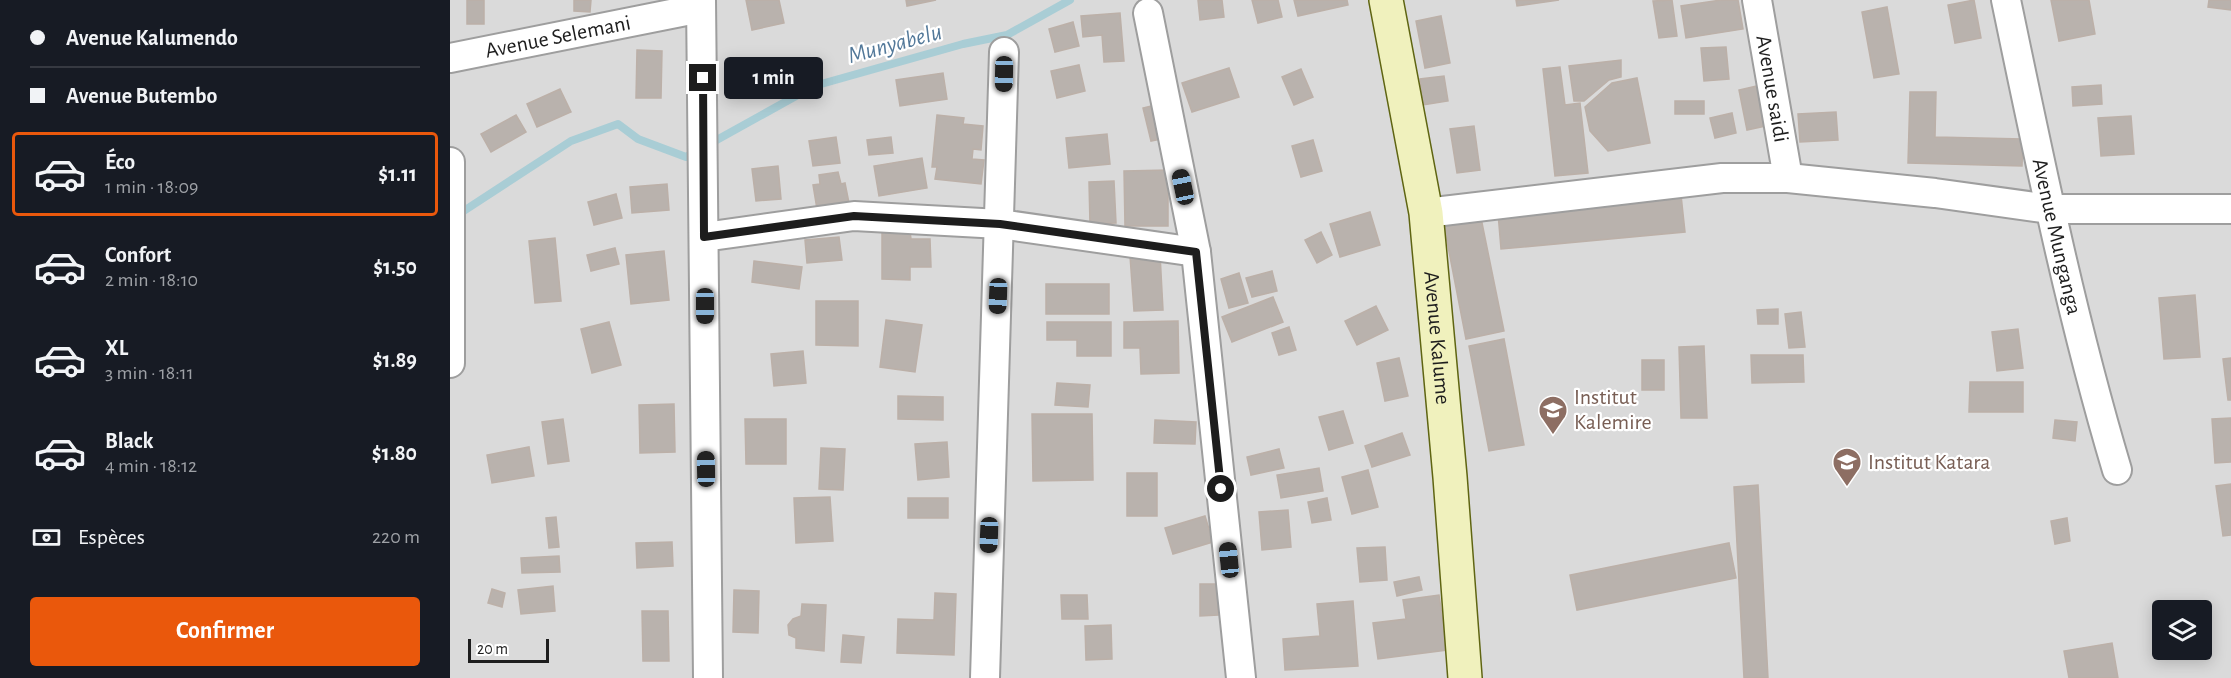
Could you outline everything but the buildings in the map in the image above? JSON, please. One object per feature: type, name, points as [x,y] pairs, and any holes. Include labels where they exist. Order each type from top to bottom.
[{"type":"street","name":"Avenue Kalume","points":[[1386,0],[1426,213],[1450,477],[1465,678]]},
{"type":"street","name":"Avenue saidi","points":[[1757,0],[1788,178]]},
{"type":"street","name":"Avenue Munganga","points":[[2006,0],[2050,209],[2104,427],[2117,470]]},
{"type":"street","points":[[701,4],[708,678]]},
{"type":"street","name":"Avenue Selemani","points":[[450,58],[701,4]]},
{"type":"street","points":[[1148,13],[1196,252],[1241,678]]},
{"type":"street","points":[[985,678],[1004,52]]},
{"type":"street","points":[[450,162],[450,363]]},
{"type":"street","points":[[1426,213],[1722,178],[1788,178],[1935,193],[2050,209],[2231,209]]},
{"type":"street","points":[[704,237],[854,216],[1000,224],[1196,252]]},
{"type":"shaded area","points":[[450,0],[2231,0],[2231,678],[450,678]]},
{"type":"waterway","name":"Munyabelu","points":[[456,216],[571,141],[618,124],[638,139],[686,157],[814,86],[963,44],[1007,35],[1070,0]]},
{"type":"place","name":"Institut Kalemire","points":[[1553,436]]},
{"type":"place","name":"Institut Katara","points":[[1847,488]]},
{"type":"route","points":[[703,78],[704,237],[854,216],[1000,224],[1196,252],[1221,489]]}]
